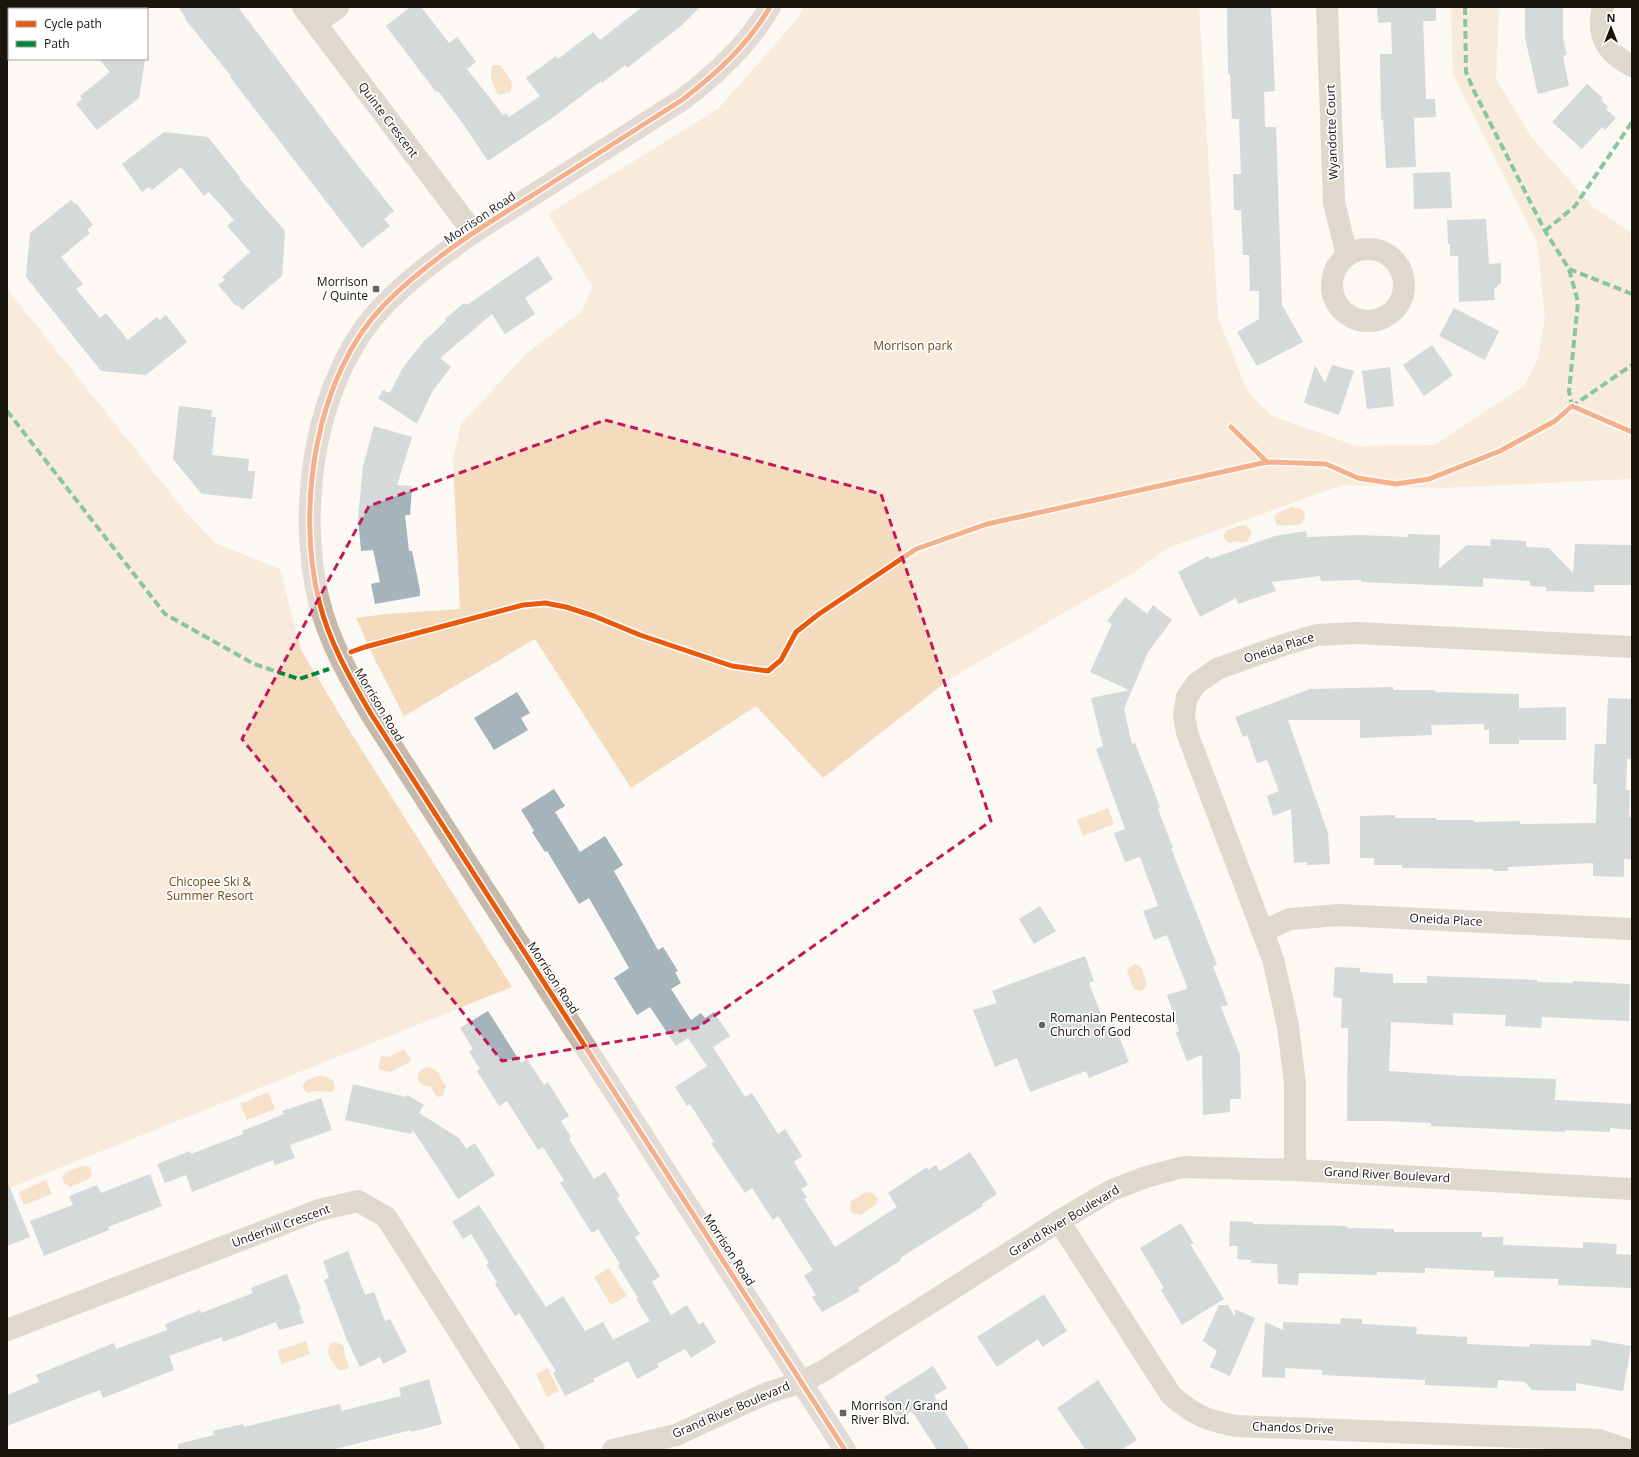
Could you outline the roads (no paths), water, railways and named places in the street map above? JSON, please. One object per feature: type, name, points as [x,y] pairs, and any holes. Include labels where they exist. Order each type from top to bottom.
[{"type":"street","name":"Quinte Crescent","points":[[303,7],[473,232]]},
{"type":"street","points":[[316,24],[338,7]]},
{"type":"street","name":"Morrison Road","points":[[770,7],[741,47],[720,69],[682,100],[473,232],[405,285],[383,306],[358,337],[340,369],[328,402],[317,448],[311,489],[310,536],[319,601],[338,653],[371,714],[845,1450]]},
{"type":"street","name":"Wyandotte Court","points":[[1327,7],[1334,203],[1347,255]]},
{"type":"street","points":[[1603,7],[1600,19],[1602,34],[1608,48],[1619,59],[1632,66]]},
{"type":"street","name":"Oneida Place","points":[[1295,1170],[1295,1084],[1288,1026],[1273,959],[1187,733],[1184,715],[1187,697],[1196,684],[1217,669],[1286,644],[1317,636],[1357,634],[1632,647]]},
{"type":"street","name":"Oneida Place","points":[[1263,931],[1290,919],[1339,915],[1632,929]]},
{"type":"street","name":"Grand River Boulevard","points":[[613,1450],[676,1435],[767,1393],[802,1382],[831,1368],[1059,1221],[1112,1190],[1146,1177],[1184,1167],[1295,1170],[1632,1189]]},
{"type":"street","name":"Underhill Crescent","points":[[7,1330],[319,1210],[358,1201],[386,1217],[534,1450]]},
{"type":"street","name":"Chandos Drive","points":[[1059,1221],[1171,1395],[1189,1411],[1210,1421],[1236,1426],[1420,1442],[1599,1440],[1628,1450]]},
{"type":"place","name":"Morrison / Quinte","points":[[376,289]]},
{"type":"place","name":"Romanian Pentecostal Church of God","points":[[1042,1025]]},
{"type":"place","name":"Morrison / Grand River Blvd.","points":[[843,1413]]},
{"type":"park label","name":"Morrison park","points":[[913,346]]},
{"type":"park label","name":"Chicopee Ski & Summer Resort","points":[[210,889]]}]
